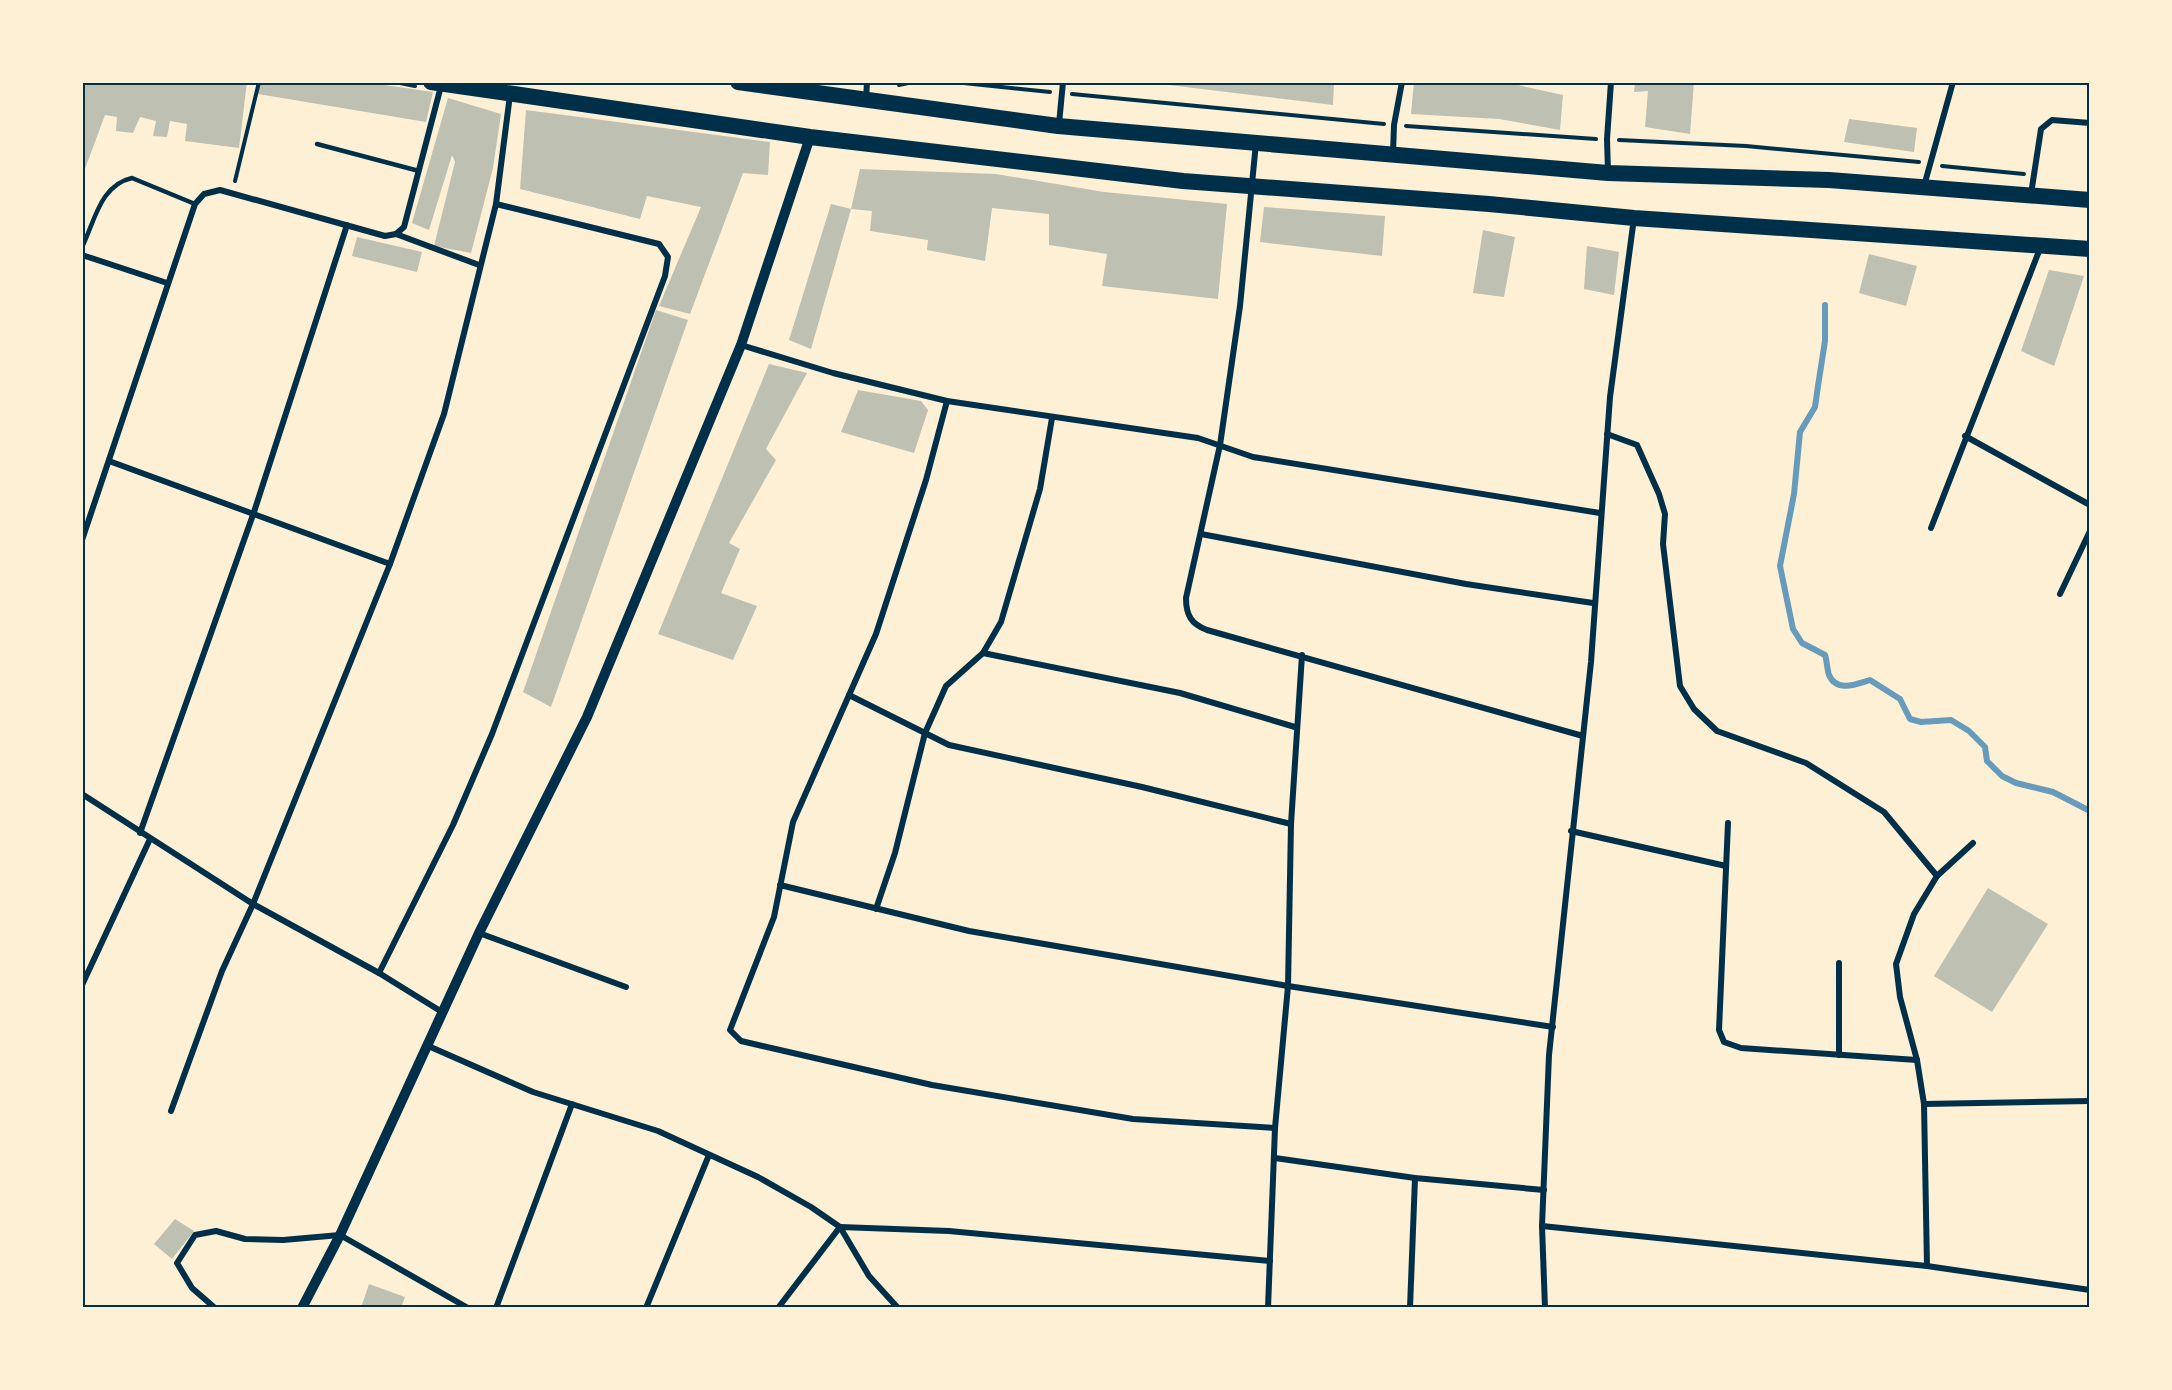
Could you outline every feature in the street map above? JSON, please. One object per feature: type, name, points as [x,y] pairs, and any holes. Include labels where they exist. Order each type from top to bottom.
[{"type":"highway","points":[[738,82],[1058,126],[1256,141],[1608,173],[1924,186],[2090,200]]},
{"type":"highway","points":[[438,83],[810,137],[1251,187],[1489,204],[1634,218],[2090,249]]},
{"type":"street","points":[[866,100],[867,82]]},
{"type":"street","points":[[1058,126],[1063,82]]},
{"type":"street","points":[[1393,154],[1394,125],[1402,82]]},
{"type":"street","points":[[1608,173],[1607,139],[1611,82]]},
{"type":"street","points":[[396,234],[404,227],[438,83]]},
{"type":"street","points":[[1924,186],[1952,83]]},
{"type":"street","points":[[171,1111],[222,971],[253,904],[390,564],[444,414],[479,265],[496,204],[511,94]]},
{"type":"street","points":[[2031,195],[2042,129],[2052,120],[2090,123]]},
{"type":"street","points":[[302,1308],[340,1235],[479,933],[587,717],[741,345],[810,137]]},
{"type":"street","points":[[1256,141],[1240,306],[1220,445],[1186,598],[1190,618],[1197,626],[1207,630],[1583,736]]},
{"type":"street","points":[[82,540],[195,204],[204,194],[220,190],[385,236],[396,234],[479,265]]},
{"type":"street","points":[[379,973],[453,825],[492,734],[665,276],[668,257],[659,244],[496,204]]},
{"type":"street","points":[[1545,1308],[1542,1226],[1553,1027],[1571,831],[1591,662],[1593,603],[1607,434],[1634,218]]},
{"type":"street","points":[[140,833],[254,512],[347,225]]},
{"type":"street","points":[[1931,528],[2041,246]]},
{"type":"street","points":[[82,255],[167,284]]},
{"type":"street","points":[[741,345],[833,373],[947,400],[1052,418],[1198,438],[1253,458],[1600,513]]},
{"type":"street","points":[[947,400],[926,480],[879,623],[792,822],[774,917],[730,1030],[741,1041],[932,1085],[1133,1119],[1275,1128]]},
{"type":"street","points":[[876,909],[895,853],[925,733],[946,686],[983,653],[1001,622],[1040,489],[1052,418]]},
{"type":"street","points":[[1607,434],[1637,445],[1659,494],[1665,514],[1663,544],[1680,686],[1694,709],[1717,731],[1806,763],[1884,812],[1936,876]]},
{"type":"street","points":[[1965,436],[2090,505]]},
{"type":"street","points":[[109,460],[390,564]]},
{"type":"street","points":[[2060,594],[2090,531]]},
{"type":"street","points":[[1201,534],[1466,584],[1593,603]]},
{"type":"street","points":[[983,653],[1180,693],[1295,727]]},
{"type":"street","points":[[1268,1308],[1275,1128],[1288,986],[1295,727],[1302,655]]},
{"type":"street","points":[[849,695],[949,745],[1142,787],[1291,824]]},
{"type":"street","points":[[82,794],[253,904],[379,973],[442,1012]]},
{"type":"street","points":[[1728,823],[1719,1030],[1724,1042],[1741,1048],[1917,1060]]},
{"type":"street","points":[[1571,831],[1726,866]]},
{"type":"street","points":[[82,985],[150,839]]},
{"type":"street","points":[[1927,1266],[1924,1104],[1917,1060],[1900,997],[1896,964],[1914,914],[1936,876],[1973,843]]},
{"type":"street","points":[[780,885],[969,931],[1288,986],[1553,1027]]},
{"type":"street","points":[[479,933],[626,987]]},
{"type":"street","points":[[1839,963],[1839,1055]]},
{"type":"street","points":[[426,1045],[533,1092],[658,1131],[776,1187],[840,1227],[869,1276],[898,1308]]},
{"type":"street","points":[[1924,1104],[2090,1101]]},
{"type":"street","points":[[496,1308],[572,1104]]},
{"type":"street","points":[[646,1308],[709,1155]]},
{"type":"street","points":[[1275,1158],[1415,1178],[1544,1190]]},
{"type":"street","points":[[1410,1308],[1415,1178]]},
{"type":"street","points":[[1542,1226],[1927,1266],[2090,1290]]},
{"type":"street","points":[[840,1227],[949,1231],[1270,1261]]},
{"type":"street","points":[[778,1308],[840,1227]]},
{"type":"street","points":[[215,1308],[192,1288],[177,1263],[195,1234],[216,1231],[245,1239],[283,1240],[340,1235],[468,1308]]},
{"type":"lane","points":[[317,144],[419,171]]},
{"type":"lane","points":[[82,247],[107,189],[122,180],[132,178],[195,204]]},
{"type":"path","points":[[232,194],[258,82]]},
{"type":"path","points":[[954,82],[1394,125],[1746,146],[2034,177]]},
{"type":"building","points":[[82,82],[247,82],[239,148],[185,141],[187,124],[170,121],[167,137],[153,136],[156,121],[140,117],[133,133],[116,131],[117,117],[105,115],[82,177]]},
{"type":"building","points":[[260,82],[364,82],[433,92],[426,122],[258,94]]},
{"type":"building","points":[[1144,82],[1334,82],[1333,105]]},
{"type":"building","points":[[1414,82],[1504,82],[1563,95],[1560,130],[1499,119],[1411,114]]},
{"type":"building","points":[[1635,82],[1694,82],[1690,134],[1645,127],[1648,91],[1634,92]]},
{"type":"building","points":[[448,98],[501,114],[493,168],[471,253],[434,246],[455,162],[452,155],[429,230],[412,223]]},
{"type":"building","points":[[526,110],[770,142],[768,175],[743,173],[690,314],[659,306],[701,207],[647,196],[640,219],[520,189]]},
{"type":"building","points":[[1849,119],[1917,128],[1914,152],[1844,142]]},
{"type":"building","points":[[860,169],[996,174],[1104,192],[1227,204],[1218,299],[1102,286],[1107,254],[1049,245],[1049,214],[992,208],[985,261],[927,250],[928,240],[870,231],[872,211],[851,209]]},
{"type":"building","points":[[831,204],[851,209],[811,349],[789,340]]},
{"type":"building","points":[[1264,207],[1385,216],[1382,256],[1260,242]]},
{"type":"building","points":[[1483,230],[1515,237],[1504,297],[1473,293]]},
{"type":"building","points":[[357,237],[422,252],[417,272],[352,256]]},
{"type":"building","points":[[1587,246],[1619,252],[1614,295],[1584,289]]},
{"type":"building","points":[[1869,254],[1917,266],[1906,306],[1859,293]]},
{"type":"building","points":[[2049,270],[2084,276],[2054,366],[2021,351]]},
{"type":"building","points":[[656,310],[688,320],[551,707],[523,692]]},
{"type":"building","points":[[769,364],[807,373],[766,449],[776,460],[729,543],[740,549],[721,593],[757,606],[733,660],[658,634]]},
{"type":"building","points":[[858,390],[921,401],[928,410],[914,453],[841,432]]},
{"type":"building","points":[[1988,888],[2048,924],[1992,1012],[1934,976]]},
{"type":"building","points":[[175,1219],[194,1231],[172,1259],[154,1244]]},
{"type":"building","points":[[369,1284],[405,1297],[401,1308],[361,1308]]},
{"type":"waterway","points":[[1825,305],[1825,341],[1815,407],[1800,432],[1794,494],[1780,566],[1793,629],[1802,643],[1825,655],[1829,675],[1837,684],[1848,686],[1870,680],[1900,699],[1910,719],[1921,722],[1951,720],[1969,731],[1985,747],[1987,761],[2002,776],[2016,783],[2053,792],[2090,811]]}]
